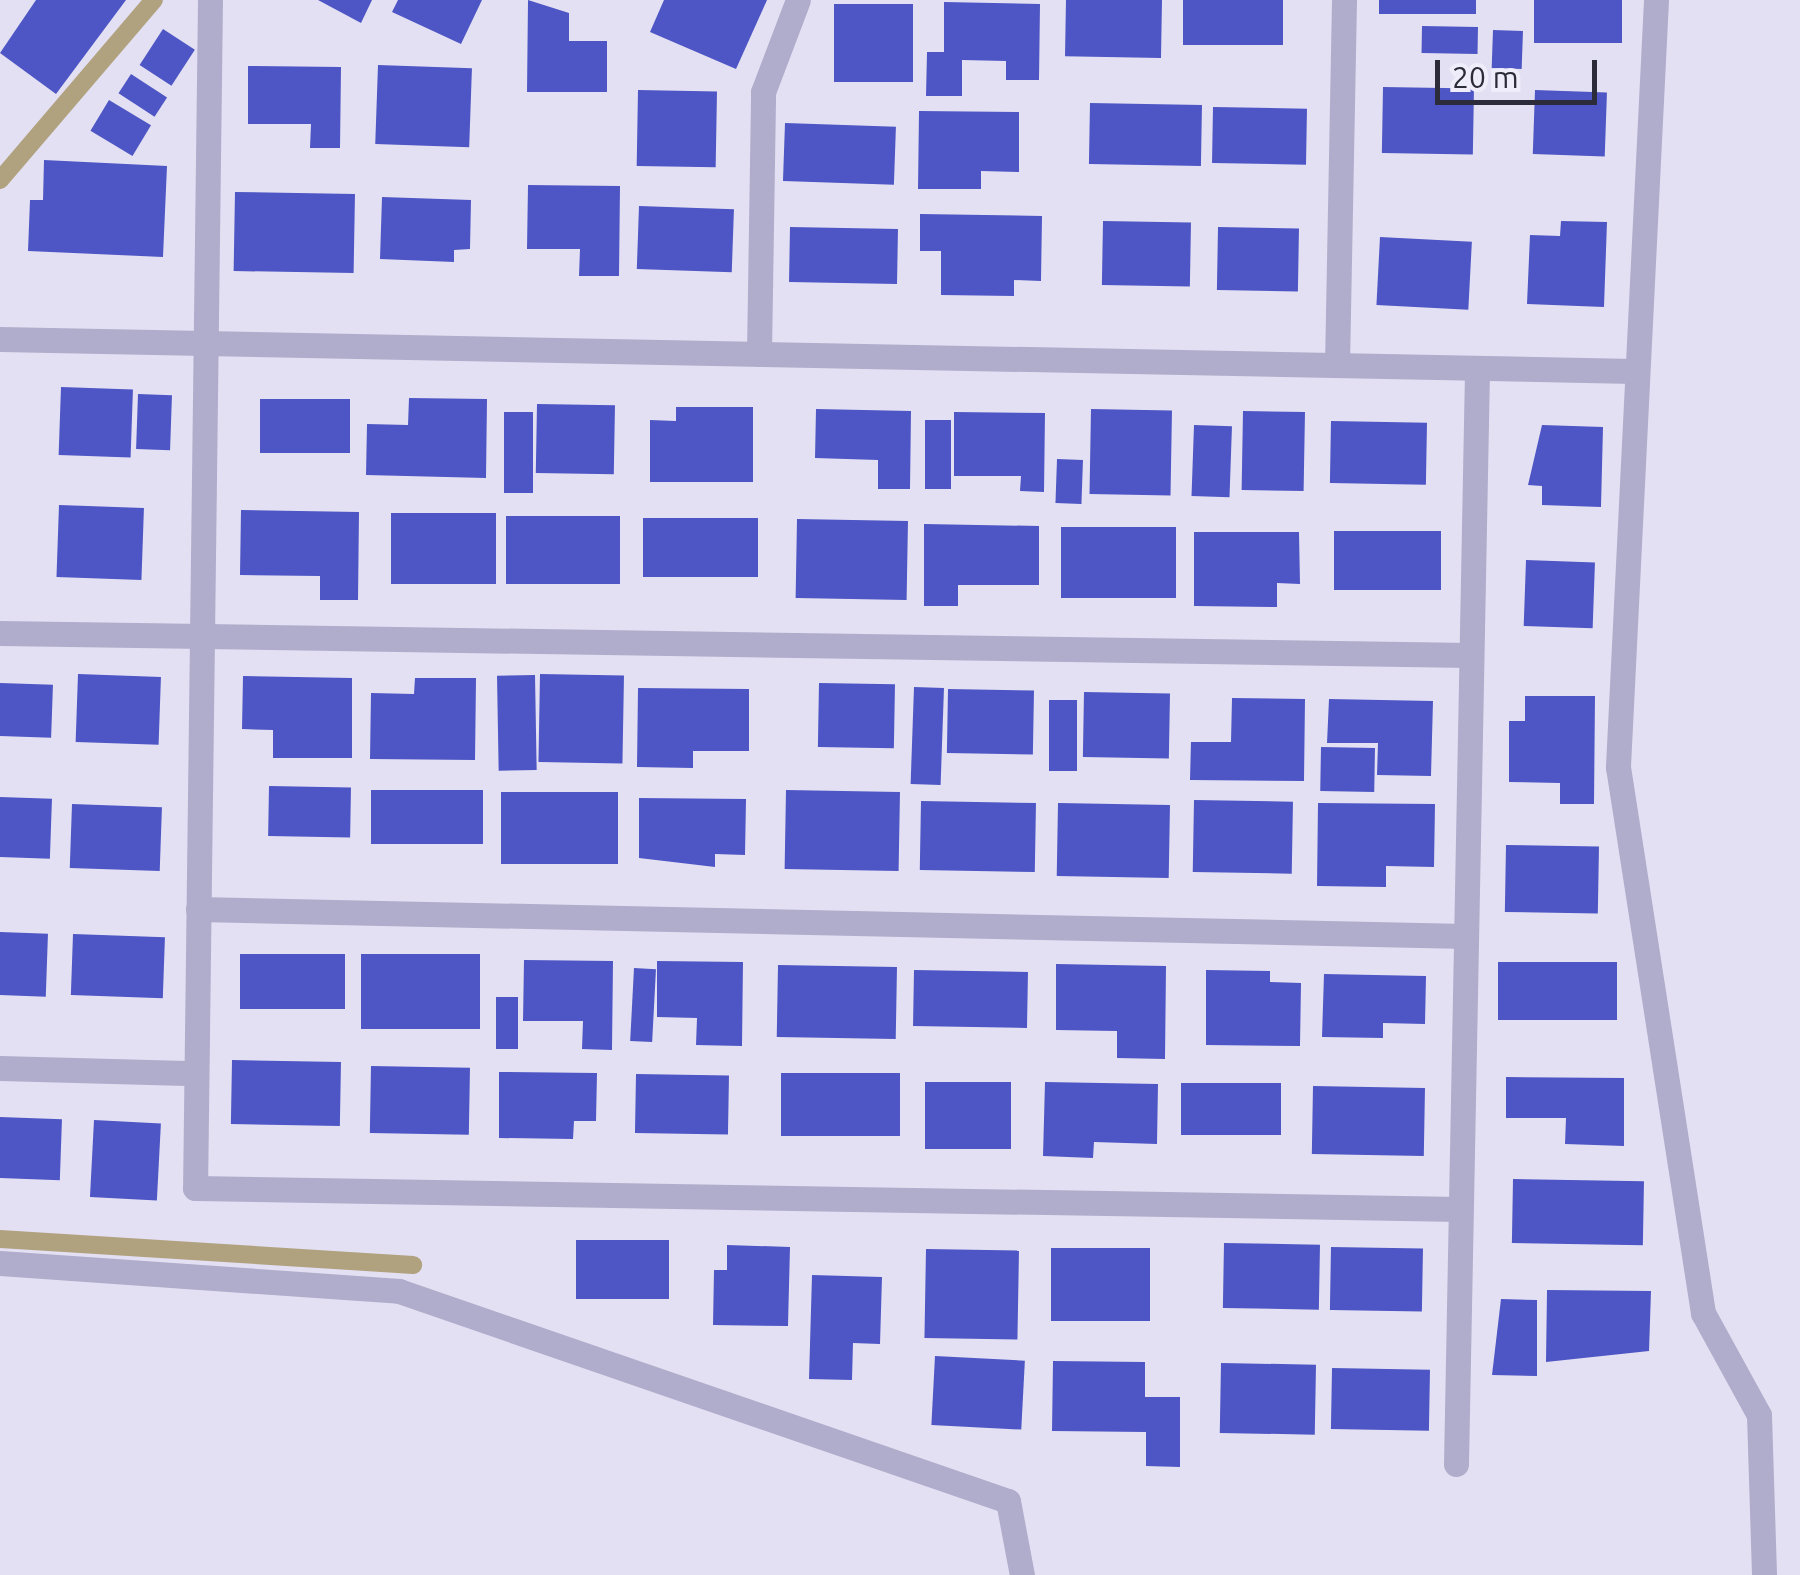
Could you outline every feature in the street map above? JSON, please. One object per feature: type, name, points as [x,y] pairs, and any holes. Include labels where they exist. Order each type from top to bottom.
[{"type":"street","points":[[210,0],[195,1188],[1460,1209]]},
{"type":"street","points":[[758,354],[763,92],[798,0]]},
{"type":"street","points":[[1337,365],[1344,0]]},
{"type":"street","points":[[1656,0],[1634,371],[1618,767],[1702,1312],[1758,1415],[1764,1575]]},
{"type":"street","points":[[0,339],[1634,371]]},
{"type":"street","points":[[1456,1464],[1477,368]]},
{"type":"street","points":[[0,633],[1471,655]]},
{"type":"street","points":[[198,910],[1466,936]]},
{"type":"street","points":[[0,1068],[196,1074]]},
{"type":"street","points":[[0,1264],[400,1291],[1008,1502],[1022,1575]]},
{"type":"building","points":[[36,0],[126,0],[56,94],[0,53]]},
{"type":"building","points":[[318,0],[372,0],[361,23]]},
{"type":"building","points":[[398,0],[482,0],[461,44],[392,12]]},
{"type":"building","points":[[528,0],[569,13],[569,41],[607,41],[607,92],[527,92]]},
{"type":"building","points":[[664,0],[767,0],[736,69],[650,32]]},
{"type":"building","points":[[1066,0],[1162,0],[1161,58],[1065,56]]},
{"type":"building","points":[[1183,0],[1283,0],[1283,45],[1183,45]]},
{"type":"building","points":[[1379,0],[1476,0],[1476,14],[1379,14]]},
{"type":"building","points":[[1534,0],[1622,0],[1622,43],[1534,43]]},
{"type":"building","points":[[944,2],[1040,4],[1039,80],[1006,80],[1006,61],[962,60],[962,96],[926,96],[927,52],[944,52]]},
{"type":"building","points":[[834,4],[913,4],[913,82],[834,82]]},
{"type":"building","points":[[1422,26],[1478,27],[1478,54],[1422,53]]},
{"type":"building","points":[[163,29],[195,50],[171,86],[140,65]]},
{"type":"building","points":[[1493,30],[1523,31],[1522,69],[1492,68]]},
{"type":"building","points":[[378,65],[472,68],[469,147],[375,144]]},
{"type":"building","points":[[248,66],[341,67],[340,148],[310,148],[311,124],[248,124]]},
{"type":"building","points":[[131,74],[167,97],[155,117],[118,93]]},
{"type":"building","points":[[1383,87],[1474,89],[1473,155],[1382,153]]},
{"type":"building","points":[[638,90],[717,91],[716,167],[637,166]]},
{"type":"building","points":[[1535,90],[1607,93],[1605,156],[1533,154]]},
{"type":"building","points":[[109,100],[151,125],[132,156],[90,131]]},
{"type":"building","points":[[1090,103],[1202,105],[1201,166],[1089,164]]},
{"type":"building","points":[[1213,107],[1307,109],[1306,165],[1212,163]]},
{"type":"building","points":[[919,111],[1019,112],[1019,172],[981,171],[981,189],[918,189]]},
{"type":"building","points":[[785,123],[896,127],[894,185],[783,181]]},
{"type":"building","points":[[44,160],[167,166],[163,257],[28,251],[30,200],[43,200]]},
{"type":"building","points":[[528,185],[620,186],[619,276],[579,276],[580,249],[527,249]]},
{"type":"building","points":[[235,192],[355,194],[354,273],[234,271]]},
{"type":"building","points":[[382,197],[471,200],[470,249],[454,250],[454,262],[380,259]]},
{"type":"building","points":[[639,206],[734,209],[732,272],[637,269]]},
{"type":"building","points":[[920,214],[1042,216],[1041,281],[1014,280],[1014,296],[941,295],[941,251],[920,251]]},
{"type":"building","points":[[1103,221],[1191,223],[1190,287],[1102,285]]},
{"type":"building","points":[[1561,221],[1607,222],[1604,307],[1527,304],[1530,235],[1560,236]]},
{"type":"building","points":[[790,227],[898,229],[897,284],[789,282]]},
{"type":"building","points":[[1218,227],[1299,228],[1298,291],[1217,290]]},
{"type":"building","points":[[1380,237],[1472,242],[1468,310],[1376,305]]},
{"type":"building","points":[[61,387],[133,390],[131,457],[59,455]]},
{"type":"building","points":[[138,394],[172,395],[170,450],[136,449]]},
{"type":"building","points":[[409,398],[487,399],[486,478],[366,475],[367,424],[408,425]]},
{"type":"building","points":[[260,399],[350,399],[350,453],[260,453]]},
{"type":"building","points":[[537,404],[615,405],[614,474],[536,473]]},
{"type":"building","points":[[676,407],[753,407],[753,482],[650,482],[650,420],[676,421]]},
{"type":"building","points":[[816,409],[911,411],[910,489],[878,489],[878,460],[815,458]]},
{"type":"building","points":[[1091,409],[1172,410],[1171,495],[1090,494]]},
{"type":"building","points":[[1243,411],[1305,412],[1304,491],[1242,490]]},
{"type":"building","points":[[504,412],[533,412],[533,493],[504,493]]},
{"type":"building","points":[[954,412],[1045,413],[1044,492],[1020,491],[1021,476],[954,476]]},
{"type":"building","points":[[925,420],[951,420],[951,489],[925,489]]},
{"type":"building","points":[[1331,421],[1427,423],[1426,485],[1330,483]]},
{"type":"building","points":[[1194,425],[1232,426],[1229,497],[1192,496]]},
{"type":"building","points":[[1542,425],[1603,427],[1601,507],[1542,505],[1542,486],[1528,485]]},
{"type":"building","points":[[1057,459],[1083,460],[1081,504],[1055,503]]},
{"type":"building","points":[[59,505],[144,508],[141,580],[56,577]]},
{"type":"building","points":[[241,510],[359,512],[358,600],[320,600],[320,576],[240,575]]},
{"type":"building","points":[[391,513],[496,513],[496,584],[391,584]]},
{"type":"building","points":[[506,516],[620,516],[620,584],[506,584]]},
{"type":"building","points":[[643,518],[758,518],[758,577],[643,577]]},
{"type":"building","points":[[797,519],[908,521],[907,600],[796,598]]},
{"type":"building","points":[[924,524],[1039,526],[1039,585],[958,585],[958,606],[924,606]]},
{"type":"building","points":[[1061,527],[1176,527],[1176,598],[1061,598]]},
{"type":"building","points":[[1334,531],[1441,531],[1441,590],[1334,590]]},
{"type":"building","points":[[1194,532],[1299,532],[1300,584],[1277,583],[1277,607],[1194,606]]},
{"type":"building","points":[[1526,560],[1595,562],[1593,628],[1524,626]]},
{"type":"building","points":[[78,674],[161,677],[159,745],[76,742]]},
{"type":"building","points":[[540,674],[624,675],[622,763],[538,762]]},
{"type":"building","points":[[535,675],[537,770],[499,771],[497,676]]},
{"type":"building","points":[[243,676],[352,678],[352,758],[273,758],[273,730],[242,729]]},
{"type":"building","points":[[415,678],[476,678],[475,760],[370,759],[371,693],[414,694]]},
{"type":"building","points":[[0,683],[53,685],[51,738],[0,736]]},
{"type":"building","points":[[819,683],[895,684],[894,748],[818,747]]},
{"type":"building","points":[[914,687],[944,688],[941,785],[911,784]]},
{"type":"building","points":[[638,688],[749,689],[749,751],[693,751],[693,768],[637,767]]},
{"type":"building","points":[[948,689],[1034,691],[1033,754],[947,753]]},
{"type":"building","points":[[1084,692],[1170,694],[1169,758],[1083,757]]},
{"type":"building","points":[[1525,696],[1595,696],[1594,804],[1560,804],[1560,783],[1509,782],[1509,721],[1525,721]]},
{"type":"building","points":[[1232,698],[1305,699],[1304,781],[1190,780],[1191,742],[1231,742]]},
{"type":"building","points":[[1329,699],[1433,701],[1431,776],[1377,775],[1378,743],[1327,743]]},
{"type":"building","points":[[1049,700],[1077,700],[1077,771],[1049,771]]},
{"type":"building","points":[[1321,747],[1375,748],[1374,792],[1320,791]]},
{"type":"building","points":[[269,786],[351,787],[350,837],[268,836]]},
{"type":"building","points":[[371,790],[483,790],[483,844],[371,844]]},
{"type":"building","points":[[786,790],[900,792],[899,871],[785,869]]},
{"type":"building","points":[[501,792],[618,792],[618,864],[501,864]]},
{"type":"building","points":[[0,797],[52,799],[50,859],[0,857]]},
{"type":"building","points":[[639,798],[746,799],[745,855],[715,854],[715,867],[639,858]]},
{"type":"building","points":[[1194,800],[1293,802],[1292,874],[1193,872]]},
{"type":"building","points":[[921,801],[1036,803],[1035,872],[920,870]]},
{"type":"building","points":[[1058,803],[1170,805],[1169,878],[1057,876]]},
{"type":"building","points":[[1318,803],[1435,804],[1434,867],[1386,866],[1386,887],[1317,886]]},
{"type":"building","points":[[72,804],[162,807],[160,871],[70,868]]},
{"type":"building","points":[[1506,845],[1599,847],[1598,914],[1505,912]]},
{"type":"building","points":[[0,932],[48,934],[46,997],[0,995]]},
{"type":"building","points":[[73,934],[165,937],[163,998],[71,995]]},
{"type":"building","points":[[240,954],[345,954],[345,1009],[240,1009]]},
{"type":"building","points":[[361,954],[480,954],[480,1029],[361,1029]]},
{"type":"building","points":[[524,960],[613,961],[612,1050],[582,1049],[583,1021],[523,1021]]},
{"type":"building","points":[[657,961],[743,962],[742,1046],[696,1045],[697,1018],[657,1017]]},
{"type":"building","points":[[1498,962],[1617,962],[1617,1020],[1498,1020]]},
{"type":"building","points":[[1056,964],[1166,966],[1165,1059],[1117,1058],[1117,1031],[1056,1030]]},
{"type":"building","points":[[778,965],[897,967],[896,1039],[777,1037]]},
{"type":"building","points":[[634,968],[656,969],[652,1042],[630,1041]]},
{"type":"building","points":[[914,970],[1028,972],[1027,1028],[913,1026]]},
{"type":"building","points":[[1206,970],[1270,971],[1270,982],[1301,983],[1300,1046],[1206,1045]]},
{"type":"building","points":[[1324,974],[1426,976],[1425,1024],[1383,1023],[1383,1038],[1322,1037]]},
{"type":"building","points":[[496,997],[518,997],[518,1049],[496,1049]]},
{"type":"building","points":[[232,1060],[341,1062],[340,1126],[231,1124]]},
{"type":"building","points":[[371,1066],[470,1068],[469,1135],[370,1133]]},
{"type":"building","points":[[499,1072],[597,1073],[596,1121],[574,1121],[573,1139],[499,1138]]},
{"type":"building","points":[[781,1073],[900,1073],[900,1136],[781,1136]]},
{"type":"building","points":[[636,1074],[729,1076],[728,1135],[635,1133]]},
{"type":"building","points":[[1506,1077],[1624,1078],[1624,1146],[1565,1144],[1566,1118],[1506,1118]]},
{"type":"building","points":[[925,1082],[1011,1082],[1011,1149],[925,1149]]},
{"type":"building","points":[[1045,1082],[1158,1084],[1157,1144],[1094,1142],[1093,1158],[1043,1156]]},
{"type":"building","points":[[1181,1083],[1281,1083],[1281,1135],[1181,1135]]},
{"type":"building","points":[[1313,1086],[1425,1088],[1424,1156],[1312,1154]]},
{"type":"building","points":[[0,1117],[62,1119],[60,1180],[0,1178]]},
{"type":"building","points":[[94,1120],[161,1124],[157,1200],[90,1197]]},
{"type":"building","points":[[1513,1179],[1644,1181],[1643,1245],[1512,1243]]},
{"type":"building","points":[[576,1240],[669,1240],[669,1299],[576,1299]]},
{"type":"building","points":[[1224,1243],[1320,1245],[1319,1310],[1223,1308]]},
{"type":"building","points":[[727,1245],[790,1247],[788,1326],[713,1325],[714,1270],[727,1270]]},
{"type":"building","points":[[1331,1247],[1423,1249],[1422,1312],[1330,1310]]},
{"type":"building","points":[[1051,1248],[1150,1248],[1150,1321],[1051,1321]]},
{"type":"building","points":[[926,1249],[1019,1251],[1017,1340],[924,1338]]},
{"type":"building","points":[[812,1275],[882,1277],[880,1344],[853,1343],[852,1380],[809,1379]]},
{"type":"building","points":[[1547,1290],[1651,1291],[1649,1351],[1546,1362]]},
{"type":"building","points":[[1501,1299],[1537,1300],[1537,1376],[1492,1375]]},
{"type":"building","points":[[935,1356],[1025,1361],[1021,1430],[931,1425]]},
{"type":"building","points":[[1053,1361],[1145,1362],[1145,1397],[1180,1397],[1180,1467],[1146,1466],[1146,1432],[1052,1431]]},
{"type":"building","points":[[1221,1363],[1316,1365],[1315,1435],[1220,1433]]},
{"type":"building","points":[[1332,1368],[1430,1370],[1429,1431],[1331,1429]]},
{"type":"waterway","points":[[0,180],[154,0]]},
{"type":"waterway","points":[[0,1239],[413,1265]]}]
